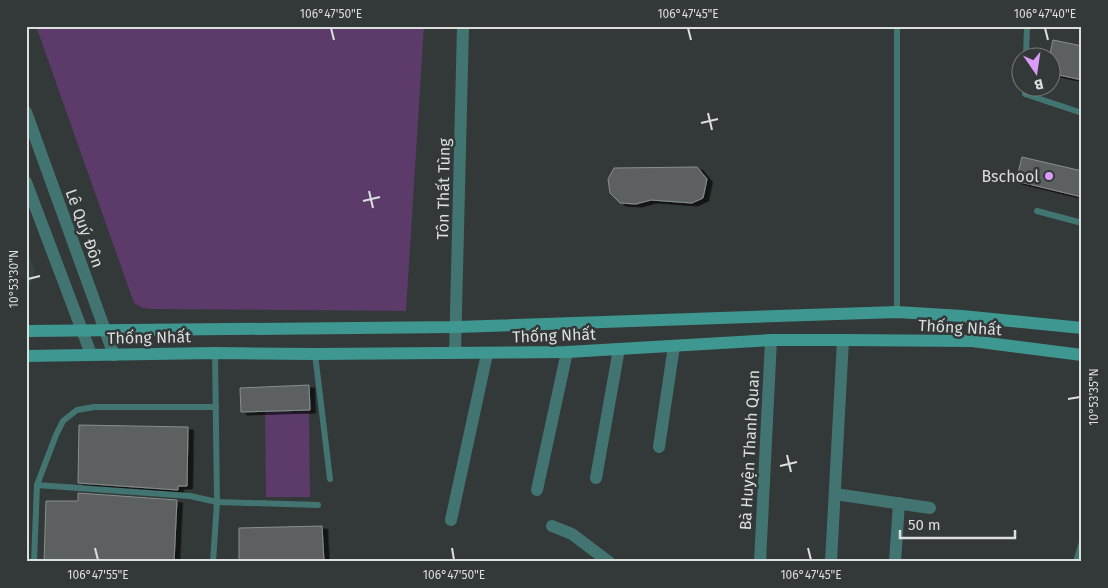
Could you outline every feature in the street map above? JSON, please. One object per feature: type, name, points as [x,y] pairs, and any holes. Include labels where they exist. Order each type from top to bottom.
[{"type":"main road","name":"Thống Nhất","points":[[26,331],[456,327],[897,312],[962,316],[1082,328]]},
{"type":"main road","name":"Thống Nhất","points":[[26,356],[215,353],[487,354],[567,352],[771,340],[972,341],[1082,356]]},
{"type":"street","name":"Tôn Thất Tùng","points":[[455,353],[463,26]]},
{"type":"street","name":"Lê Quý Đôn","points":[[26,112],[114,355]]},
{"type":"street","points":[[26,182],[91,354]]},
{"type":"street","name":"Bà Huyện Thanh Quan","points":[[760,562],[771,340]]},
{"type":"street","points":[[832,562],[843,340]]},
{"type":"street","points":[[659,447],[674,346]]},
{"type":"street","points":[[596,478],[618,349]]},
{"type":"street","points":[[537,490],[567,352]]},
{"type":"street","points":[[451,520],[487,354]]},
{"type":"street","points":[[835,494],[930,508]]},
{"type":"street","points":[[895,562],[900,503]]},
{"type":"street","points":[[552,526],[572,534],[609,562]]},
{"type":"lane","points":[[897,26],[897,312]]},
{"type":"lane","points":[[1026,48],[1027,26]]},
{"type":"lane","points":[[1037,98],[1082,113]]},
{"type":"lane","points":[[1037,211],[1082,223]]},
{"type":"lane","points":[[213,562],[216,502],[215,353]]},
{"type":"lane","points":[[315,354],[330,479]]},
{"type":"lane","points":[[34,562],[37,485],[63,421],[76,410],[94,407],[216,408]]},
{"type":"lane","points":[[37,485],[190,496],[216,502],[318,505]]},
{"type":"lane","points":[[1076,562],[1082,542]]},
{"type":"shaded area","points":[[36,26],[424,26],[406,311],[153,309],[143,308],[134,303]]},
{"type":"shaded area","points":[[26,246],[35,271],[26,301]]},
{"type":"shaded area","points":[[265,412],[309,412],[310,497],[266,497]]},
{"type":"building","points":[[1053,40],[1082,46],[1082,80],[1060,75],[1060,48],[1051,48]]},
{"type":"building","name":"Bschool","points":[[1022,157],[1082,171],[1082,197],[1016,181]]},
{"type":"building","points":[[697,167],[707,179],[703,198],[692,203],[651,200],[636,204],[620,203],[610,193],[608,179],[614,168]]},
{"type":"building","points":[[309,385],[310,410],[241,412],[240,388]]},
{"type":"building","points":[[79,425],[188,427],[187,486],[178,486],[178,490],[78,483]]},
{"type":"building","points":[[78,493],[177,500],[174,562],[44,562],[46,501],[78,501]]},
{"type":"building","points":[[322,526],[324,562],[239,562],[239,528]]},
{"type":"place","name":"Bschool","points":[[1049,176]]}]
